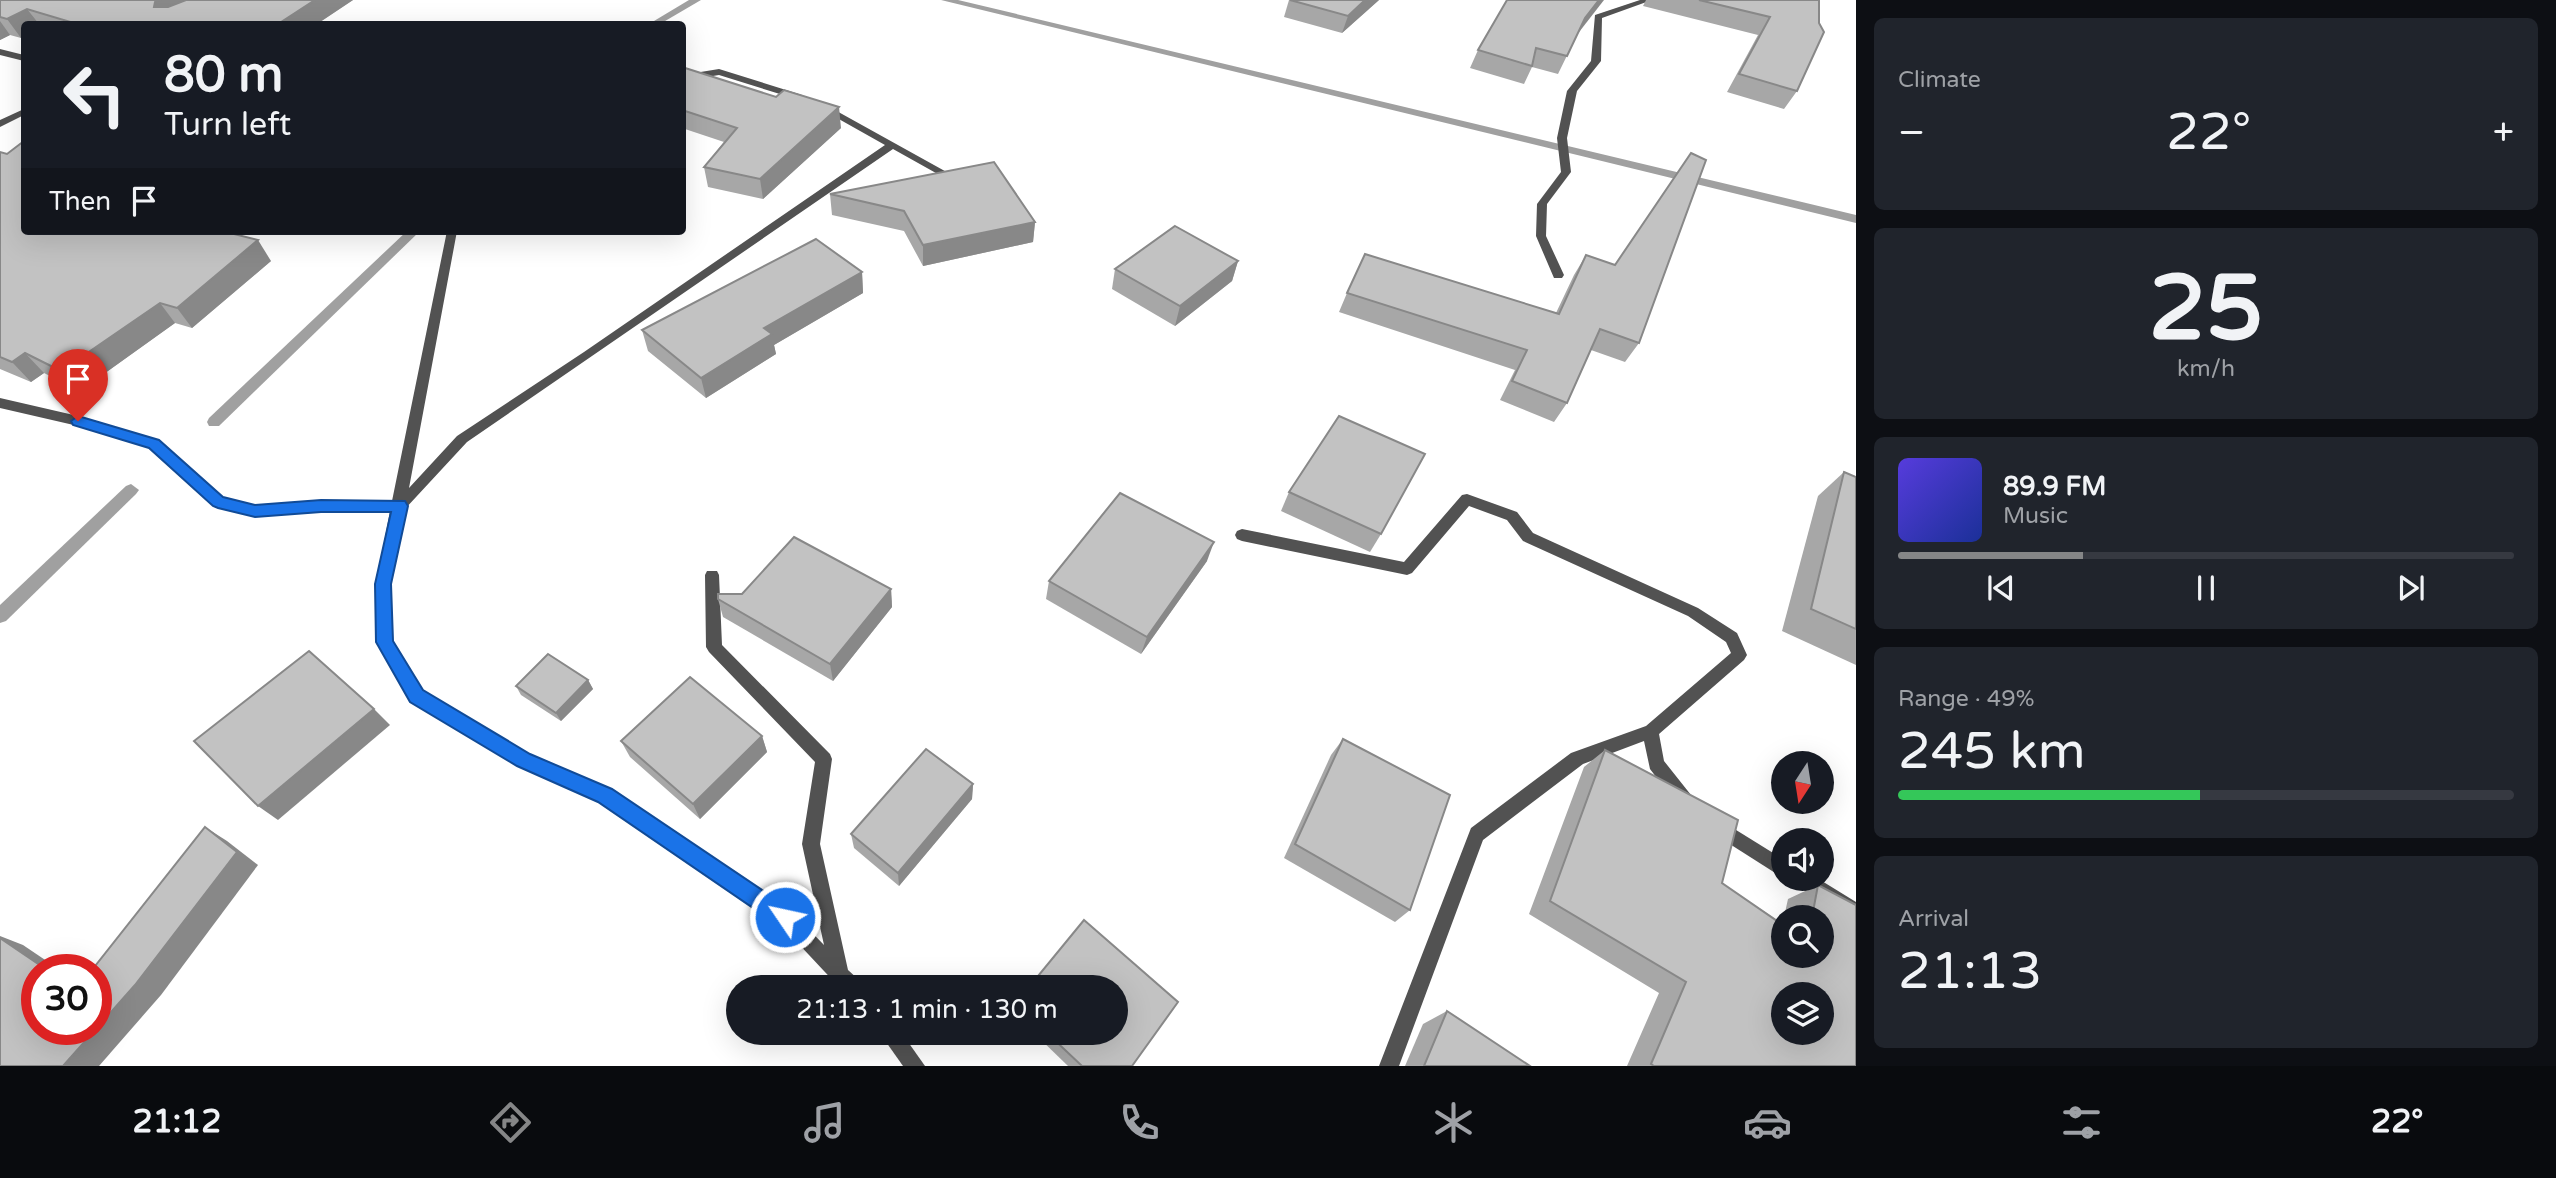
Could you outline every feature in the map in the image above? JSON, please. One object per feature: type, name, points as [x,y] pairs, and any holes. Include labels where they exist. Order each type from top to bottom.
[{"type":"street","points":[[1558,275],[1541,236],[1542,204],[1566,172],[1562,138],[1572,91],[1596,61],[1598,17],[1648,0]]},
{"type":"street","points":[[0,52],[21,57]]},
{"type":"street","points":[[686,77],[719,72],[809,99],[956,180]]},
{"type":"street","points":[[0,124],[21,114]]},
{"type":"street","points":[[0,403],[78,421],[154,444],[218,502],[255,511],[321,506],[400,506],[462,439],[589,355],[892,145]]},
{"type":"street","points":[[451,235],[383,584],[385,642],[416,696],[524,760],[605,795],[785,917],[842,975]]},
{"type":"street","points":[[1242,535],[1407,569],[1466,499],[1512,516],[1528,537],[1693,612],[1732,638],[1739,655],[1651,731],[1577,758],[1477,834],[1389,1066]]},
{"type":"street","points":[[712,575],[714,647],[824,759],[811,844],[839,971]]},
{"type":"street","points":[[1651,731],[1656,764],[1687,804],[1771,862]]},
{"type":"street","points":[[1821,891],[1856,912]]},
{"type":"street","points":[[898,1045],[915,1066]]},
{"type":"building","points":[[0,0],[161,0],[155,2],[154,7],[168,7],[186,0],[315,0],[283,21],[67,21],[27,9],[7,19],[0,17]]},
{"type":"building","points":[[1290,0],[1365,0],[1348,16]]},
{"type":"building","points":[[1507,0],[1599,0],[1585,18],[1567,56],[1536,48],[1532,66],[1478,50]]},
{"type":"building","points":[[1699,0],[1819,0],[1819,23],[1824,32],[1797,91],[1739,74],[1770,17]]},
{"type":"building","points":[[686,68],[776,97],[784,90],[839,107],[760,179],[704,167],[737,128],[686,111]]},
{"type":"building","points":[[21,143],[21,235],[238,235],[258,240],[177,308],[160,303],[61,371],[25,353],[12,362],[0,357],[0,152],[7,154]]},
{"type":"building","points":[[1691,153],[1706,160],[1639,343],[1600,329],[1567,403],[1512,381],[1527,350],[1347,293],[1365,254],[1559,314],[1586,255],[1615,265]]},
{"type":"building","points":[[994,162],[1035,222],[923,245],[904,211],[830,194]]},
{"type":"building","points":[[1175,226],[1238,261],[1180,306],[1115,269]]},
{"type":"building","points":[[816,239],[862,272],[764,328],[772,334],[701,378],[642,330]]},
{"type":"building","points":[[1339,416],[1425,454],[1381,534],[1289,492]]},
{"type":"building","points":[[1844,472],[1856,477],[1856,629],[1811,609]]},
{"type":"building","points":[[1120,493],[1214,542],[1147,637],[1049,581]]},
{"type":"building","points":[[794,537],[891,589],[830,664],[718,599],[718,594],[742,594]]},
{"type":"building","points":[[309,651],[374,709],[258,806],[194,741]]},
{"type":"building","points":[[548,654],[588,680],[556,713],[516,686]]},
{"type":"building","points":[[690,677],[762,736],[693,804],[621,741]]},
{"type":"building","points":[[1343,739],[1450,795],[1410,910],[1295,844]]},
{"type":"building","points":[[926,749],[973,784],[898,873],[851,834]]},
{"type":"building","points":[[1605,750],[1738,820],[1722,883],[1771,917],[1771,968],[1834,968],[1834,905],[1814,905],[1817,891],[1829,891],[1856,905],[1856,1066],[1654,1066],[1651,1064],[1686,982],[1550,901]]},
{"type":"building","points":[[205,827],[237,852],[112,1011],[112,954],[105,954]]},
{"type":"building","points":[[1084,920],[1178,1002],[1132,1066],[1082,1066],[1060,1045],[1128,1045],[1128,975],[1039,975]]},
{"type":"building","points":[[0,938],[24,954],[21,954],[21,1045],[82,1045],[63,1066],[0,1066]]},
{"type":"building","points":[[1447,1011],[1530,1066],[1424,1066]]},
{"type":"waterway","points":[[659,21],[696,0]]},
{"type":"waterway","points":[[946,0],[1856,219]]},
{"type":"waterway","points":[[214,422],[410,235]]},
{"type":"waterway","points":[[0,616],[131,490]]},
{"type":"route","points":[[78,421],[154,444],[218,502],[255,511],[321,506],[400,506],[383,584],[385,642],[416,696],[524,760],[605,795],[785,917]]}]
